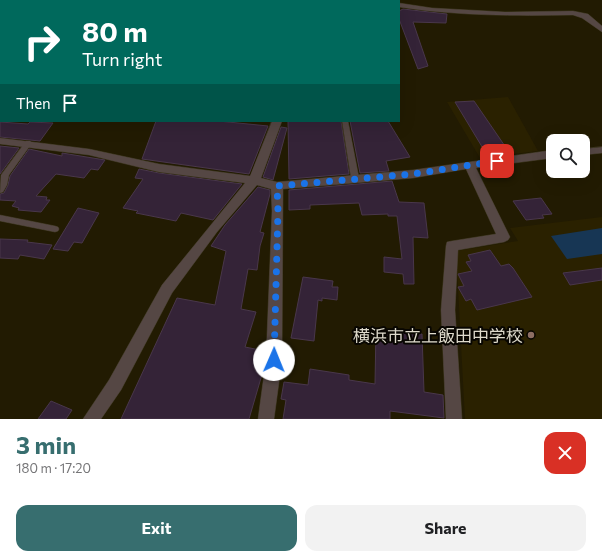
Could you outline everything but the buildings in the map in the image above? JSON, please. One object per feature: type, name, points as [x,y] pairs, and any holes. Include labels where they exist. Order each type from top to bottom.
[{"type":"street","points":[[400,5],[432,10],[504,14],[573,13],[585,16],[602,30]]},
{"type":"street","points":[[91,419],[115,385],[167,289],[213,229],[254,180],[277,122]]},
{"type":"street","points":[[0,141],[89,152],[159,168],[254,180],[277,186],[413,174],[469,164],[546,155]]},
{"type":"street","points":[[590,151],[602,150]]},
{"type":"street","points":[[454,419],[448,310],[452,246],[504,237],[469,164]]},
{"type":"street","points":[[266,419],[274,360],[278,211],[277,186]]},
{"type":"lane","points":[[345,122],[355,178]]},
{"type":"lane","points":[[0,190],[3,185],[5,175],[28,144]]},
{"type":"lane","points":[[0,218],[55,229]]},
{"type":"shaded area","points":[[508,97],[538,151],[480,158],[447,102]]},
{"type":"shaded area","name":"横浜市立上飯田中学校","points":[[602,217],[602,419],[465,419],[456,251],[518,241],[510,228]]},
{"type":"water","points":[[602,228],[602,254],[567,259],[551,236]]},
{"type":"place","name":"横浜市立上飯田中学校","points":[[531,335]]},
{"type":"route","points":[[274,360],[278,211],[277,186],[413,174],[469,164],[497,161]]}]
